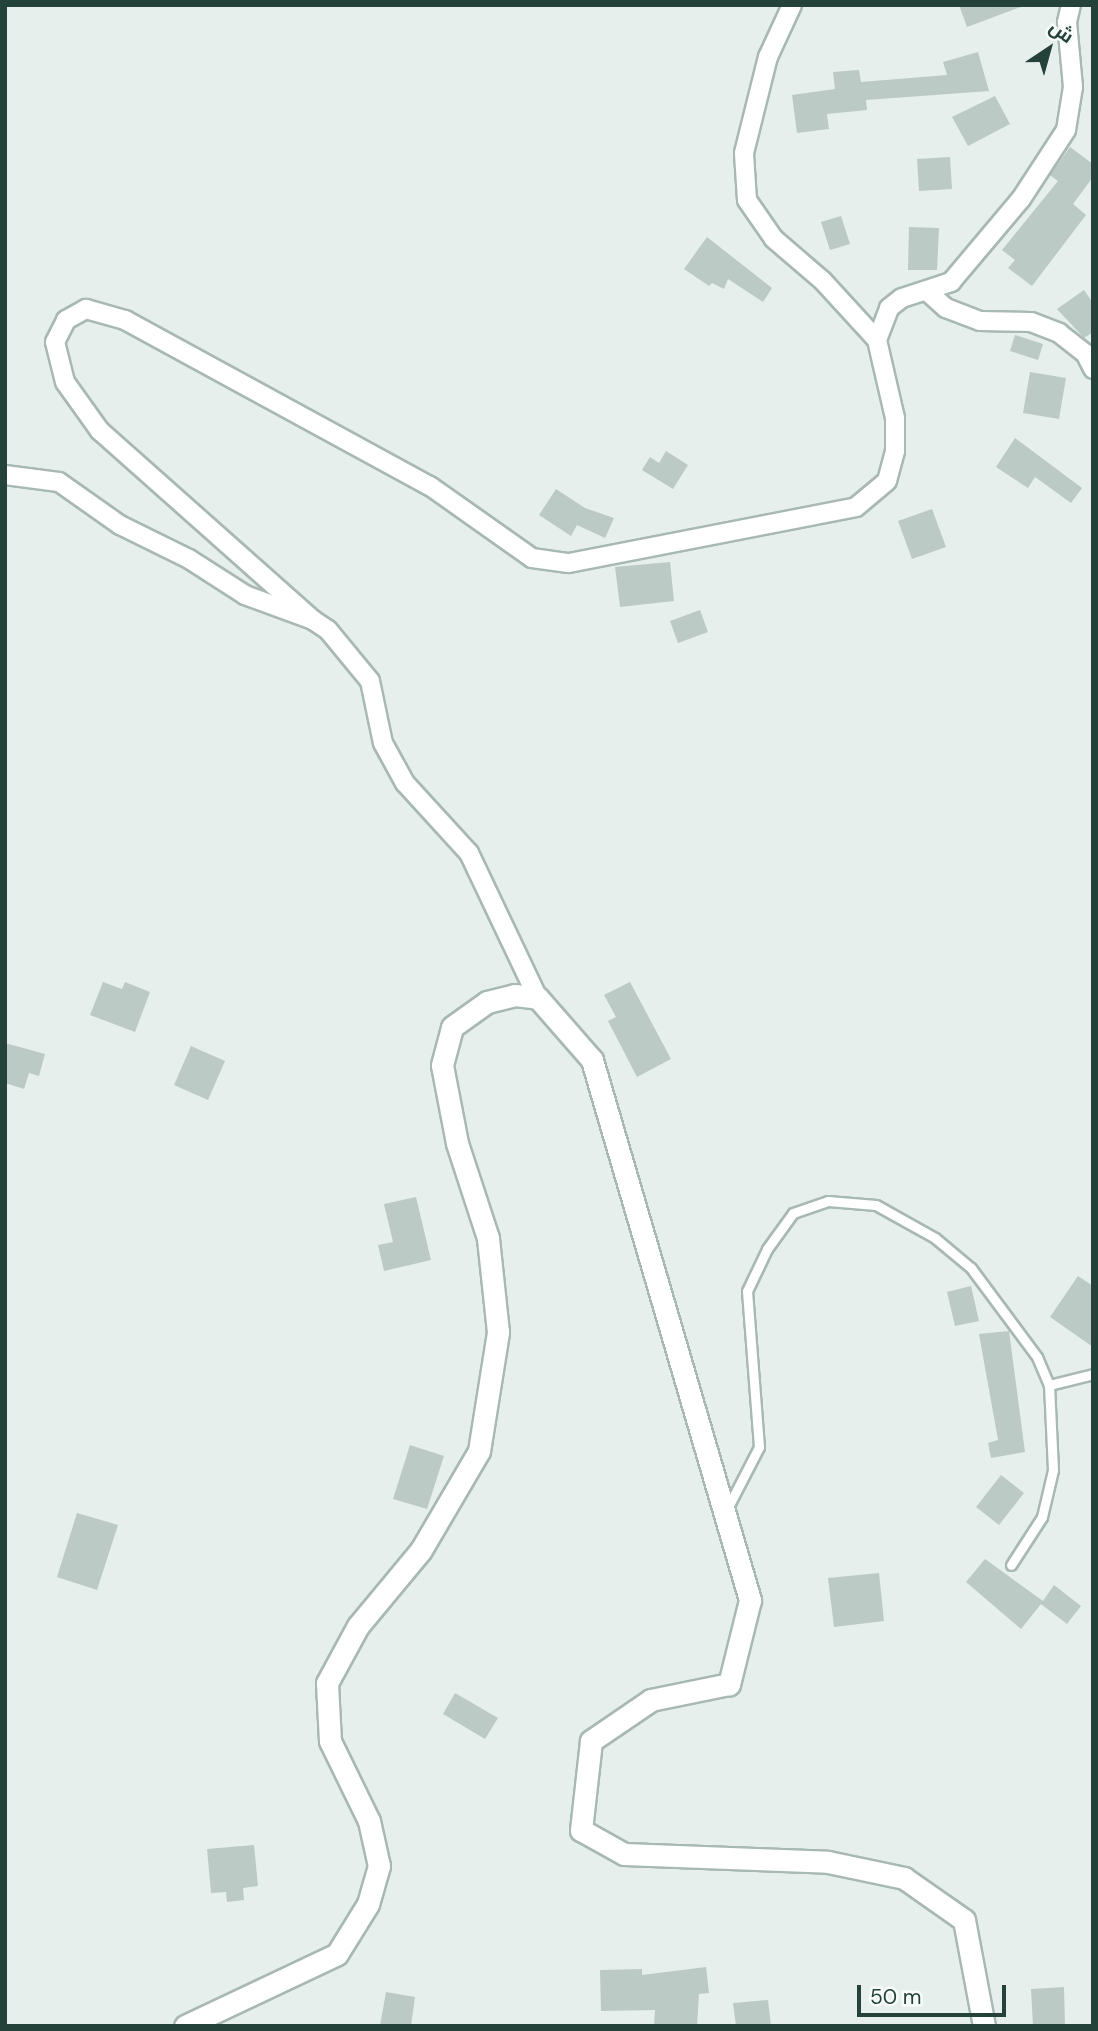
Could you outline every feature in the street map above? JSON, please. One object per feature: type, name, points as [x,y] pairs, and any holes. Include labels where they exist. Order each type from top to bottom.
[{"type":"street","points":[[792,5],[768,57],[744,153],[747,200],[774,239],[823,281],[877,340],[895,418],[895,451],[887,481],[856,507],[569,563],[533,558],[430,486],[125,320],[86,309],[66,320],[55,342],[65,382],[100,431],[313,620],[328,630],[370,681],[383,743],[405,783],[469,853],[538,998],[592,1060],[750,1600],[729,1684],[651,1700],[591,1741],[581,1830],[624,1854],[828,1861],[904,1878],[964,1920],[984,2026]]},
{"type":"street","points":[[877,340],[889,308],[902,298],[928,292],[951,282],[1021,199],[1066,130],[1073,87],[1067,22],[1071,5]]},
{"type":"street","points":[[928,292],[946,308],[979,321],[1031,322],[1059,332],[1085,353],[1093,369]]},
{"type":"street","points":[[5,475],[59,482],[120,525],[189,559],[245,595],[313,620]]},
{"type":"street","points":[[185,2026],[337,1954],[368,1904],[379,1866],[369,1821],[330,1741],[327,1683],[358,1626],[421,1550],[479,1451],[498,1332],[488,1238],[457,1143],[442,1065],[452,1027],[487,1002],[515,995],[538,998]]},
{"type":"lane","points":[[725,1513],[759,1447],[747,1291],[767,1249],[793,1213],[828,1201],[876,1205],[926,1232],[971,1268],[1037,1357],[1049,1385],[1053,1470],[1042,1517],[1011,1566]]},
{"type":"lane","points":[[1049,1385],[1093,1374]]},
{"type":"building","points":[[959,5],[1021,5],[1021,7],[967,27]]},
{"type":"building","points":[[978,52],[989,91],[866,100],[867,110],[827,114],[829,129],[797,133],[792,95],[835,89],[833,72],[859,70],[861,82],[947,75],[943,62]]},
{"type":"building","points":[[995,96],[1010,124],[968,146],[952,117]]},
{"type":"building","points":[[1070,147],[1093,164],[1093,177],[1073,204],[1086,215],[1032,286],[1008,268],[1015,260],[1002,250],[1058,181],[1050,175]]},
{"type":"building","points":[[950,157],[952,189],[919,191],[917,159]]},
{"type":"building","points":[[841,216],[850,244],[830,250],[821,222]]},
{"type":"building","points":[[909,227],[939,228],[937,270],[908,270]]},
{"type":"building","points":[[707,237],[772,288],[763,302],[728,279],[724,289],[712,283],[709,286],[684,269]]},
{"type":"building","points":[[1084,290],[1093,303],[1093,332],[1084,338],[1057,309]]},
{"type":"building","points":[[1015,335],[1043,344],[1038,360],[1010,351]]},
{"type":"building","points":[[1030,372],[1066,378],[1059,419],[1023,413]]},
{"type":"building","points":[[1015,438],[1082,488],[1071,503],[1035,477],[1028,488],[996,467]]},
{"type":"building","points":[[666,451],[688,465],[673,489],[642,470],[650,457],[659,463]]},
{"type":"building","points":[[556,489],[585,508],[614,518],[605,538],[577,525],[571,536],[539,515]]},
{"type":"building","points":[[932,509],[946,547],[912,559],[898,521]]},
{"type":"building","points":[[670,562],[674,601],[620,607],[615,567]]},
{"type":"building","points":[[700,610],[708,632],[678,643],[670,621]]},
{"type":"building","points":[[103,982],[122,989],[125,982],[150,992],[135,1032],[90,1015]]},
{"type":"building","points":[[630,982],[671,1059],[637,1077],[608,1021],[616,1017],[604,995]]},
{"type":"building","points":[[5,1043],[45,1054],[39,1076],[29,1073],[24,1089],[5,1083]]},
{"type":"building","points":[[191,1046],[225,1061],[208,1100],[174,1085]]},
{"type":"building","points":[[416,1197],[431,1260],[384,1271],[378,1245],[393,1242],[384,1204]]},
{"type":"building","points":[[1078,1276],[1093,1286],[1093,1347],[1050,1317]]},
{"type":"building","points":[[971,1286],[979,1321],[955,1326],[947,1292]]},
{"type":"building","points":[[1009,1331],[1025,1452],[991,1458],[988,1443],[998,1440],[979,1334]]},
{"type":"building","points":[[410,1445],[444,1456],[427,1509],[393,1499]]},
{"type":"building","points":[[1001,1475],[1024,1493],[999,1525],[976,1507]]},
{"type":"building","points":[[77,1513],[118,1525],[97,1590],[57,1577]]},
{"type":"building","points":[[985,1559],[1043,1601],[1054,1585],[1081,1606],[1067,1624],[1041,1604],[1021,1629],[966,1582]]},
{"type":"building","points":[[879,1573],[884,1621],[834,1627],[828,1578]]},
{"type":"building","points":[[455,1693],[498,1718],[485,1739],[443,1714]]},
{"type":"building","points":[[254,1845],[258,1886],[243,1888],[244,1900],[227,1902],[226,1892],[211,1893],[207,1849]]},
{"type":"building","points":[[706,1967],[709,1993],[699,1994],[697,2026],[654,2026],[655,2010],[601,2011],[600,1970],[642,1969],[642,1975]]},
{"type":"building","points":[[1064,1987],[1065,2026],[1033,2026],[1031,1989]]},
{"type":"building","points":[[386,1992],[415,1997],[411,2026],[380,2026]]},
{"type":"building","points":[[768,2000],[771,2026],[736,2026],[733,2003]]}]
